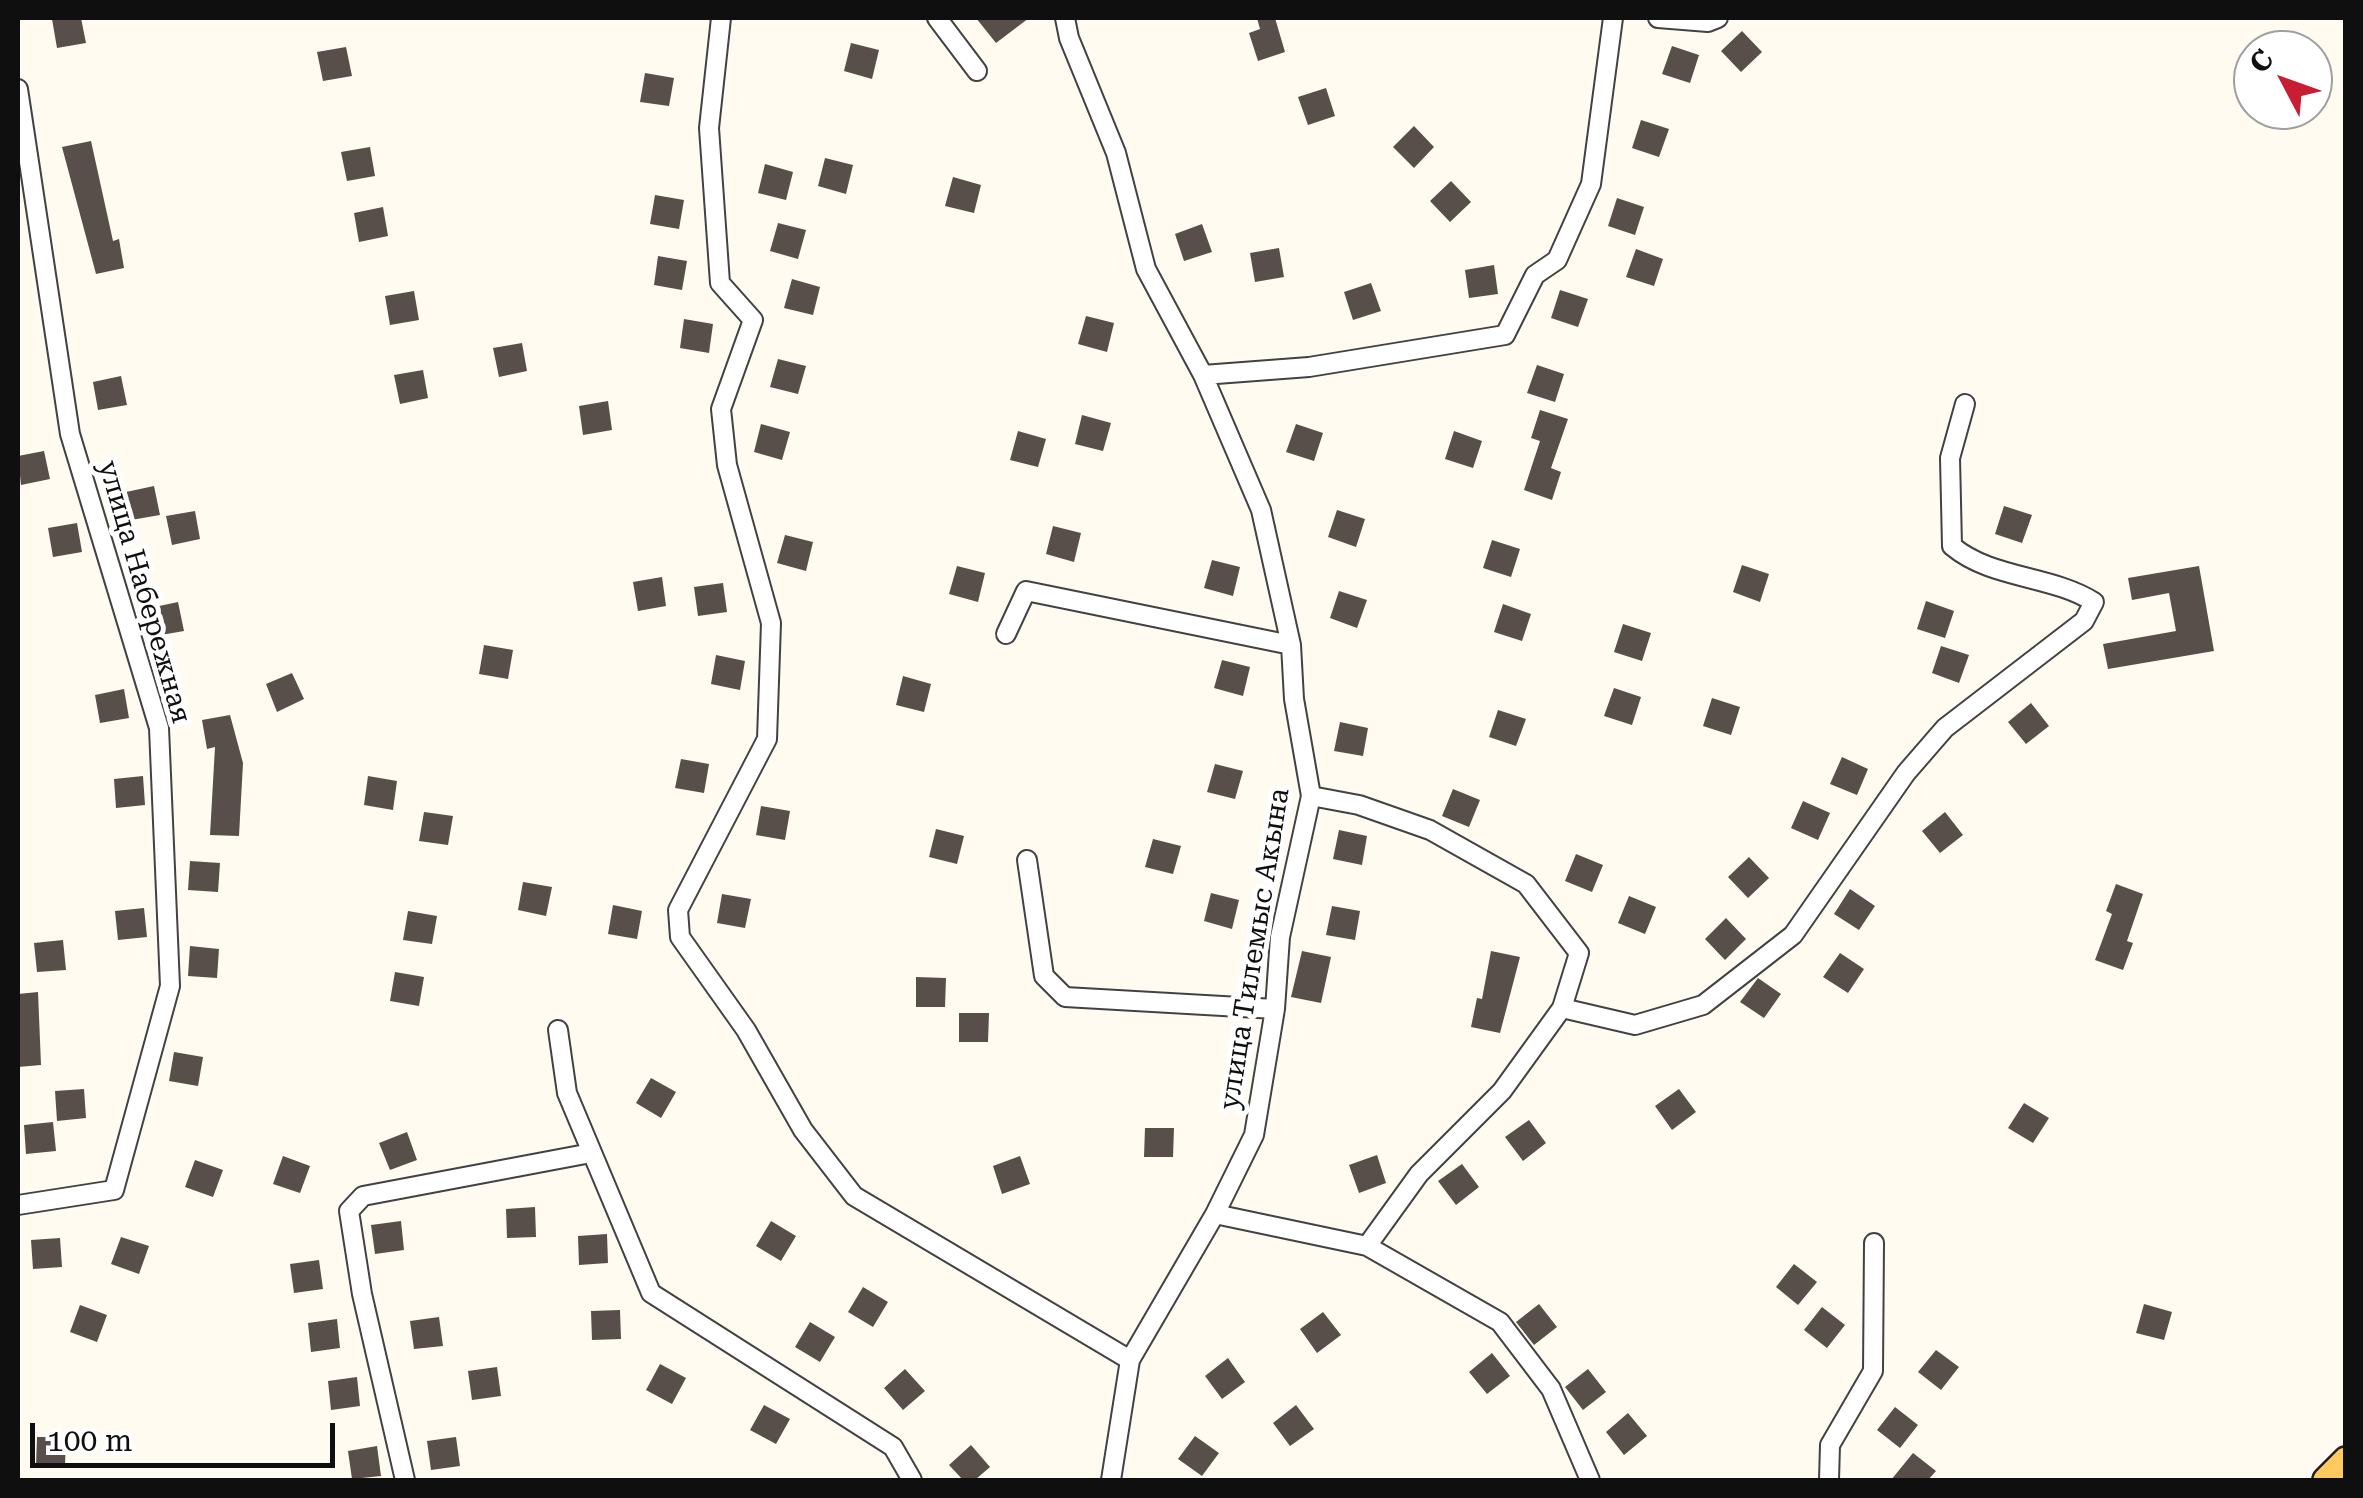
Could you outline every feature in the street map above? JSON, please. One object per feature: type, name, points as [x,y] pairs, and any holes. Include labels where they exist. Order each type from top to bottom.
[{"type":"main road","points":[[2326,1480],[2346,1460]]},
{"type":"street","points":[[721,18],[709,128],[720,282],[753,320],[721,409],[727,465],[771,623],[768,738],[678,910],[680,937],[746,1030],[803,1130],[854,1196],[1130,1360]]},
{"type":"street","points":[[938,18],[977,70]]},
{"type":"street","name":"улица Тилемыс Акына","points":[[1066,18],[1068,38],[1116,153],[1146,268],[1203,375],[1261,510],[1291,645],[1294,699],[1312,796],[1280,937],[1275,1008],[1254,1135],[1215,1214],[1130,1360],[1110,1480]]},
{"type":"street","points":[[1203,375],[1308,367],[1505,335],[1535,275],[1558,260],[1591,184],[1613,18]]},
{"type":"street","points":[[1658,18],[1708,22],[1718,18]]},
{"type":"street","name":"улица Набережная","points":[[18,89],[70,434],[159,728],[170,986],[114,1190],[18,1204]]},
{"type":"street","points":[[1562,1008],[1634,1025],[1703,1005],[1792,935],[1906,772],[1945,728],[2084,622],[2094,602],[2072,588],[1968,560],[1952,546],[1950,458],[1965,404]]},
{"type":"street","points":[[1006,634],[1026,590],[1291,645]]},
{"type":"street","points":[[1312,796],[1360,804],[1430,830],[1526,884],[1579,954],[1562,1008],[1502,1090],[1419,1174],[1367,1246]]},
{"type":"street","points":[[1026,860],[1044,976],[1065,996],[1275,1008]]},
{"type":"street","points":[[405,1480],[362,1294],[350,1211],[363,1196],[596,1153],[567,1092],[558,1030]]},
{"type":"street","points":[[591,1153],[651,1293],[893,1446],[912,1480]]},
{"type":"street","points":[[1215,1214],[1367,1246],[1500,1322],[1551,1389],[1590,1480]]},
{"type":"street","points":[[1829,1480],[1830,1445],[1873,1371],[1874,1243]]},
{"type":"building","points":[[81,18],[86,43],[57,48],[52,19]]},
{"type":"building","points":[[976,18],[1029,18],[996,43]]},
{"type":"building","points":[[1257,18],[1275,18],[1285,52],[1258,61],[1249,33],[1260,29]]},
{"type":"building","points":[[1742,31],[1762,52],[1741,72],[1721,51]]},
{"type":"building","points":[[851,43],[879,50],[872,79],[844,71]]},
{"type":"building","points":[[1672,46],[1699,55],[1690,83],[1662,74]]},
{"type":"building","points":[[346,47],[352,76],[323,81],[317,52]]},
{"type":"building","points":[[645,73],[674,78],[669,106],[640,102]]},
{"type":"building","points":[[1326,88],[1335,116],[1308,125],[1298,97]]},
{"type":"building","points":[[1641,120],[1669,129],[1659,157],[1632,148]]},
{"type":"building","points":[[1414,126],[1434,147],[1414,168],[1393,147]]},
{"type":"building","points":[[91,141],[113,241],[119,239],[124,268],[96,274],[62,147]]},
{"type":"building","points":[[370,147],[375,176],[347,181],[341,152]]},
{"type":"building","points":[[825,158],[853,165],[846,194],[818,186]]},
{"type":"building","points":[[765,164],[793,172],[786,200],[758,193]]},
{"type":"building","points":[[953,177],[981,185],[974,213],[945,206]]},
{"type":"building","points":[[1451,181],[1471,202],[1450,222],[1430,201]]},
{"type":"building","points":[[655,195],[684,200],[679,229],[650,224]]},
{"type":"building","points":[[1617,198],[1644,207],[1635,235],[1608,226]]},
{"type":"building","points":[[383,207],[388,236],[359,242],[354,213]]},
{"type":"building","points":[[778,223],[806,230],[798,259],[770,251]]},
{"type":"building","points":[[1202,224],[1212,252],[1184,261],[1175,234]]},
{"type":"building","points":[[1279,248],[1284,277],[1255,282],[1250,253]]},
{"type":"building","points":[[1636,249],[1663,259],[1654,286],[1626,277]]},
{"type":"building","points":[[658,256],[687,261],[682,290],[654,285]]},
{"type":"building","points":[[1494,265],[1498,294],[1469,298],[1465,270]]},
{"type":"building","points":[[792,279],[820,287],[813,315],[784,308]]},
{"type":"building","points":[[1371,283],[1381,311],[1353,320],[1344,292]]},
{"type":"building","points":[[1560,290],[1588,299],[1578,327],[1551,318]]},
{"type":"building","points":[[414,291],[419,320],[390,325],[385,296]]},
{"type":"building","points":[[1086,316],[1114,323],[1107,352],[1078,344]]},
{"type":"building","points":[[684,319],[713,324],[709,353],[680,348]]},
{"type":"building","points":[[522,343],[527,371],[499,377],[493,348]]},
{"type":"building","points":[[778,359],[806,366],[798,394],[770,387]]},
{"type":"building","points":[[1537,365],[1564,374],[1555,402],[1527,393]]},
{"type":"building","points":[[423,370],[428,398],[400,404],[394,375]]},
{"type":"building","points":[[121,376],[127,405],[98,410],[93,382]]},
{"type":"building","points":[[608,401],[612,430],[583,435],[579,406]]},
{"type":"building","points":[[1540,410],[1568,419],[1551,468],[1561,472],[1552,500],[1524,490],[1540,441],[1531,438]]},
{"type":"building","points":[[1082,415],[1111,423],[1103,451],[1075,444]]},
{"type":"building","points":[[761,424],[790,432],[782,460],[754,452]]},
{"type":"building","points":[[1296,424],[1323,433],[1314,461],[1286,452]]},
{"type":"building","points":[[1018,431],[1046,439],[1038,467],[1010,460]]},
{"type":"building","points":[[1454,431],[1482,441],[1473,468],[1445,459]]},
{"type":"building","points":[[44,451],[50,479],[21,485],[18,456]]},
{"type":"building","points":[[154,486],[160,515],[131,520],[126,492]]},
{"type":"building","points":[[2004,506],[2032,515],[2022,543],[1995,534]]},
{"type":"building","points":[[1337,510],[1365,519],[1356,547],[1328,537]]},
{"type":"building","points":[[195,511],[200,539],[172,545],[166,516]]},
{"type":"building","points":[[77,523],[82,552],[53,557],[48,528]]},
{"type":"building","points":[[1053,526],[1081,533],[1074,562],[1046,554]]},
{"type":"building","points":[[785,535],[813,542],[806,571],[777,563]]},
{"type":"building","points":[[1492,540],[1520,549],[1511,577],[1483,568]]},
{"type":"building","points":[[1212,560],[1240,567],[1233,596],[1204,588]]},
{"type":"building","points":[[1742,565],[1769,574],[1760,602],[1733,592]]},
{"type":"building","points":[[957,566],[985,573],[978,602],[949,594]]},
{"type":"building","points":[[2199,566],[2214,651],[2108,669],[2103,644],[2176,631],[2169,593],[2132,600],[2128,578]]},
{"type":"building","points":[[662,577],[666,606],[638,611],[633,582]]},
{"type":"building","points":[[723,583],[727,612],[698,616],[694,587]]},
{"type":"building","points":[[1339,591],[1367,600],[1357,628],[1330,618]]},
{"type":"building","points":[[1926,601],[1954,611],[1945,638],[1917,629]]},
{"type":"building","points":[[178,602],[184,631],[155,636],[150,608]]},
{"type":"building","points":[[1503,604],[1531,614],[1522,641],[1494,632]]},
{"type":"building","points":[[1623,624],[1651,633],[1642,661],[1614,652]]},
{"type":"building","points":[[484,645],[513,650],[508,679],[479,674]]},
{"type":"building","points":[[1941,646],[1969,655],[1959,683],[1932,673]]},
{"type":"building","points":[[716,655],[745,661],[740,690],[711,684]]},
{"type":"building","points":[[1222,660],[1250,667],[1243,696],[1214,688]]},
{"type":"building","points":[[292,673],[304,699],[277,712],[266,684]]},
{"type":"building","points":[[903,676],[931,684],[924,712],[896,705]]},
{"type":"building","points":[[1614,688],[1641,697],[1632,725],[1604,716]]},
{"type":"building","points":[[124,689],[129,718],[100,723],[95,695]]},
{"type":"building","points":[[1712,698],[1740,707],[1731,735],[1703,726]]},
{"type":"building","points":[[2031,703],[2049,726],[2026,744],[2008,722]]},
{"type":"building","points":[[1498,710],[1526,719],[1516,746],[1489,737]]},
{"type":"building","points":[[230,715],[243,763],[239,836],[210,835],[215,747],[207,749],[202,720]]},
{"type":"building","points":[[1340,722],[1368,728],[1363,756],[1334,751]]},
{"type":"building","points":[[1842,757],[1868,769],[1857,795],[1830,784]]},
{"type":"building","points":[[681,759],[709,764],[704,793],[675,788]]},
{"type":"building","points":[[1215,764],[1243,771],[1235,799],[1207,792]]},
{"type":"building","points":[[143,776],[145,805],[116,808],[114,779]]},
{"type":"building","points":[[368,776],[397,781],[393,810],[364,805]]},
{"type":"building","points":[[1453,789],[1480,800],[1469,827],[1442,816]]},
{"type":"building","points":[[1803,801],[1830,813],[1818,840],[1791,828]]},
{"type":"building","points":[[761,806],[790,811],[785,840],[756,835]]},
{"type":"building","points":[[424,812],[453,816],[448,845],[419,841]]},
{"type":"building","points":[[1945,812],[1963,835],[1940,853],[1922,831]]},
{"type":"building","points":[[936,829],[964,836],[957,864],[929,857]]},
{"type":"building","points":[[1339,830],[1367,836],[1362,865],[1333,859]]},
{"type":"building","points":[[1153,839],[1181,846],[1173,874],[1145,867]]},
{"type":"building","points":[[1576,854],[1603,865],[1592,892],[1565,881]]},
{"type":"building","points":[[1749,857],[1769,878],[1748,898],[1728,877]]},
{"type":"building","points":[[190,861],[220,863],[218,892],[188,890]]},
{"type":"building","points":[[523,882],[552,887],[546,916],[518,910]]},
{"type":"building","points":[[2116,884],[2143,894],[2127,941],[2133,943],[2123,970],[2095,960],[2112,914],[2106,911]]},
{"type":"building","points":[[1850,889],[1875,906],[1859,930],[1834,914]]},
{"type":"building","points":[[1211,893],[1239,900],[1232,929],[1204,921]]},
{"type":"building","points":[[722,894],[751,899],[745,928],[717,923]]},
{"type":"building","points":[[1629,896],[1656,907],[1645,934],[1618,923]]},
{"type":"building","points":[[613,905],[642,911],[637,939],[608,934]]},
{"type":"building","points":[[1332,906],[1360,911],[1355,940],[1326,935]]},
{"type":"building","points":[[144,908],[147,937],[118,940],[115,911]]},
{"type":"building","points":[[408,911],[437,916],[432,944],[403,940]]},
{"type":"building","points":[[1726,918],[1746,939],[1725,960],[1705,939]]},
{"type":"building","points":[[63,940],[66,970],[37,972],[34,943]]},
{"type":"building","points":[[190,946],[219,949],[217,978],[188,976]]},
{"type":"building","points":[[1302,951],[1331,957],[1321,1003],[1291,997]]},
{"type":"building","points":[[1491,951],[1520,957],[1500,1033],[1471,1027],[1477,998],[1482,999]]},
{"type":"building","points":[[1840,953],[1864,969],[1848,993],[1823,977]]},
{"type":"building","points":[[395,972],[424,977],[419,1006],[390,1001]]},
{"type":"building","points":[[916,977],[946,978],[945,1007],[916,1007]]},
{"type":"building","points":[[1758,978],[1781,994],[1764,1018],[1740,1002]]},
{"type":"building","points":[[38,992],[41,1065],[18,1067],[18,994]]},
{"type":"building","points":[[959,1013],[989,1013],[988,1042],[959,1042]]},
{"type":"building","points":[[174,1052],[203,1057],[198,1086],[169,1081]]},
{"type":"building","points":[[651,1078],[676,1092],[661,1118],[636,1103]]},
{"type":"building","points":[[84,1089],[86,1118],[57,1121],[55,1091]]},
{"type":"building","points":[[1679,1089],[1696,1112],[1672,1130],[1655,1106]]},
{"type":"building","points":[[2024,1103],[2049,1118],[2033,1143],[2008,1128]]},
{"type":"building","points":[[1529,1120],[1546,1143],[1523,1161],[1505,1137]]},
{"type":"building","points":[[53,1122],[56,1151],[26,1154],[24,1125]]},
{"type":"building","points":[[1145,1128],[1174,1128],[1173,1157],[1144,1157]]},
{"type":"building","points":[[407,1132],[417,1160],[390,1170],[379,1143]]},
{"type":"building","points":[[1377,1155],[1386,1183],[1359,1193],[1349,1165]]},
{"type":"building","points":[[283,1156],[310,1166],[300,1193],[273,1184]]},
{"type":"building","points":[[1020,1156],[1030,1184],[1002,1194],[993,1166]]},
{"type":"building","points":[[195,1160],[223,1170],[213,1197],[185,1187]]},
{"type":"building","points":[[1462,1164],[1479,1187],[1456,1205],[1438,1181]]},
{"type":"building","points":[[535,1207],[536,1237],[507,1238],[506,1209]]},
{"type":"building","points":[[401,1221],[404,1250],[375,1254],[371,1225]]},
{"type":"building","points":[[771,1221],[796,1236],[781,1261],[756,1246]]},
{"type":"building","points":[[607,1234],[608,1263],[579,1265],[578,1236]]},
{"type":"building","points":[[121,1237],[149,1246],[139,1274],[111,1264]]},
{"type":"building","points":[[60,1238],[62,1267],[33,1269],[31,1240]]},
{"type":"building","points":[[319,1260],[323,1289],[294,1293],[290,1264]]},
{"type":"building","points":[[1794,1264],[1817,1282],[1798,1305],[1776,1287]]},
{"type":"building","points":[[863,1287],[888,1302],[873,1327],[848,1312]]},
{"type":"building","points":[[1539,1304],[1557,1327],[1534,1345],[1516,1322]]},
{"type":"building","points":[[2144,1304],[2172,1312],[2164,1340],[2136,1333]]},
{"type":"building","points":[[80,1305],[107,1315],[97,1342],[70,1332]]},
{"type":"building","points":[[1822,1307],[1845,1325],[1827,1348],[1804,1330]]},
{"type":"building","points":[[620,1310],[621,1339],[592,1340],[591,1311]]},
{"type":"building","points":[[1323,1312],[1341,1335],[1317,1353],[1300,1329]]},
{"type":"building","points":[[439,1317],[443,1346],[414,1349],[410,1321]]},
{"type":"building","points":[[337,1319],[340,1348],[311,1352],[308,1323]]},
{"type":"building","points":[[810,1322],[835,1337],[820,1362],[795,1347]]},
{"type":"building","points":[[1936,1350],[1959,1367],[1941,1390],[1918,1372]]},
{"type":"building","points":[[1492,1353],[1510,1376],[1487,1394],[1469,1372]]},
{"type":"building","points":[[1228,1358],[1245,1382],[1222,1399],[1205,1376]]},
{"type":"building","points":[[660,1364],[686,1378],[672,1404],[646,1390]]},
{"type":"building","points":[[497,1367],[501,1396],[472,1400],[468,1371]]},
{"type":"building","points":[[905,1369],[925,1391],[903,1410],[884,1388]]},
{"type":"building","points":[[1588,1369],[1606,1392],[1583,1410],[1565,1387]]},
{"type":"building","points":[[357,1377],[360,1406],[331,1410],[328,1381]]},
{"type":"building","points":[[764,1405],[790,1419],[776,1444],[750,1430]]},
{"type":"building","points":[[1296,1405],[1314,1429],[1290,1446],[1273,1423]]},
{"type":"building","points":[[1895,1407],[1918,1425],[1900,1448],[1877,1430]]},
{"type":"building","points":[[1628,1413],[1647,1436],[1624,1455],[1606,1432]]},
{"type":"building","points":[[1195,1436],[1219,1453],[1202,1476],[1178,1459]]},
{"type":"building","points":[[37,1437],[66,1437],[65,1466],[36,1466]]},
{"type":"building","points":[[456,1437],[460,1466],[431,1470],[427,1441]]},
{"type":"building","points":[[971,1445],[990,1467],[975,1480],[963,1480],[949,1465]]},
{"type":"building","points":[[377,1446],[381,1476],[352,1479],[348,1451]]},
{"type":"building","points":[[1913,1453],[1936,1471],[1928,1480],[1891,1480]]}]
